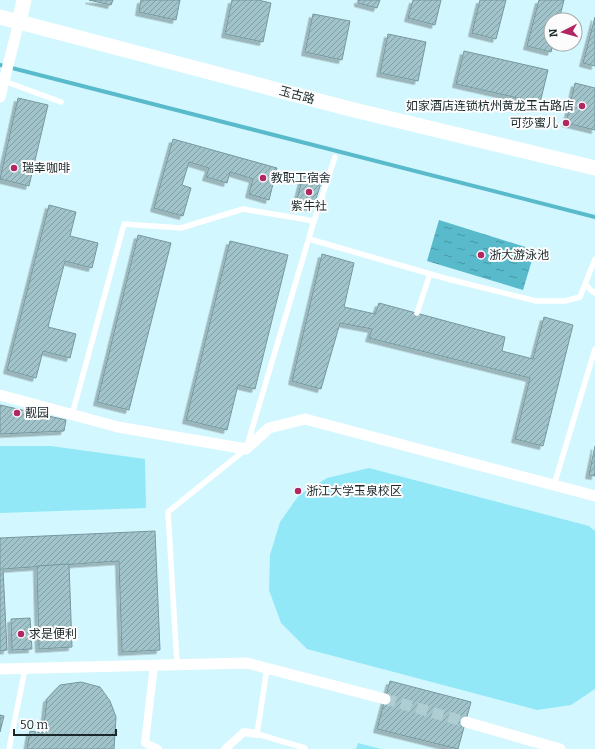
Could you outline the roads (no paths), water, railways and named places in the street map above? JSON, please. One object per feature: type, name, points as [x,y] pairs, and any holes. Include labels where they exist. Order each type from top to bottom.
[{"type":"main road","points":[[18,22],[24,0]]},
{"type":"main road","name":"玉古路","points":[[0,16],[350,109],[595,168]]},
{"type":"street","points":[[0,98],[18,22]]},
{"type":"street","points":[[0,395],[118,427],[246,449],[269,428],[305,419],[595,496]]},
{"type":"street","points":[[0,669],[154,664],[246,663],[385,699]]},
{"type":"street","points":[[154,664],[145,743],[158,749]]},
{"type":"street","points":[[466,722],[560,749]]},
{"type":"street","points":[[225,749],[244,732],[257,734]]},
{"type":"lane","points":[[5,76],[61,102]]},
{"type":"lane","points":[[177,664],[168,512],[246,449],[314,221],[335,157]]},
{"type":"lane","points":[[72,415],[124,224],[181,228],[243,209],[314,221]]},
{"type":"lane","points":[[309,239],[430,274],[536,301],[565,301],[580,297],[595,259]]},
{"type":"lane","points":[[417,313],[430,274]]},
{"type":"lane","points":[[585,285],[595,293]]},
{"type":"lane","points":[[554,485],[595,349]]},
{"type":"lane","points":[[267,668],[257,734],[305,749]]},
{"type":"lane","points":[[9,749],[24,669]]},
{"type":"water","name":"浙大游泳池","points":[[439,220],[535,250],[523,290],[427,261]]},
{"type":"waterway","points":[[0,65],[595,217]]},
{"type":"tunnel","points":[[385,699],[466,722]]},
{"type":"place","name":"如家酒店连锁杭州黄龙玉古路店","points":[[582,106]]},
{"type":"place","name":"可莎蜜儿","points":[[566,123]]},
{"type":"place","name":"瑞幸咖啡","points":[[14,168]]},
{"type":"place","name":"教职工宿舍","points":[[263,178]]},
{"type":"place","name":"紫牛社","points":[[309,192]]},
{"type":"place","name":"浙大游泳池","points":[[481,255]]},
{"type":"place","name":"靓园","points":[[17,413]]},
{"type":"place","name":"浙江大学玉泉校区","points":[[298,491]]},
{"type":"place","name":"求是便利","points":[[21,634]]}]
